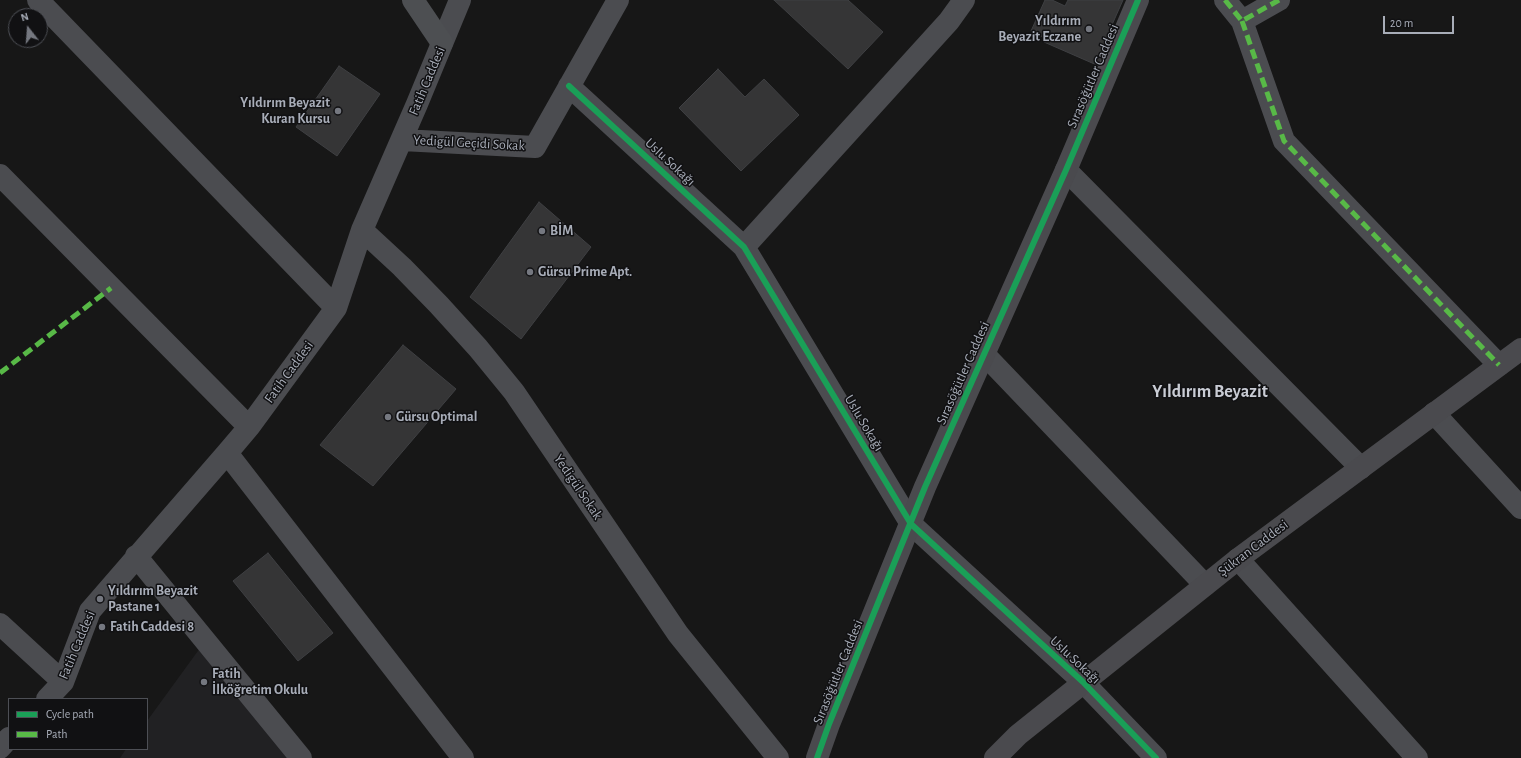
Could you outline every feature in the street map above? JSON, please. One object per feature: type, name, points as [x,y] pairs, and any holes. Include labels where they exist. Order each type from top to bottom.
[{"type":"main road","points":[[412,0],[442,43]]},
{"type":"street","points":[[38,0],[336,308]]},
{"type":"street","name":"Fatih Caddesi","points":[[48,698],[63,682],[90,611],[249,426],[336,308],[362,230],[402,140],[460,0]]},
{"type":"street","name":"Yedigül Geçidi Sokak","points":[[402,140],[535,147],[618,0]]},
{"type":"street","points":[[744,247],[949,21],[964,0]]},
{"type":"street","name":"Sırasöğütler Caddesi","points":[[817,758],[829,724],[910,524],[1066,170],[1138,0]]},
{"type":"street","points":[[1225,0],[1242,21],[1284,141],[1499,365]]},
{"type":"street","points":[[1242,21],[1279,0]]},
{"type":"street","name":"Uslu Sokağı","points":[[569,86],[744,247],[910,524],[1083,682],[1156,758]]},
{"type":"street","points":[[1066,170],[1360,468]]},
{"type":"street","points":[[0,175],[249,426]]},
{"type":"street","name":"Yedigül Sokak","points":[[362,230],[402,266],[440,304],[514,392],[678,634],[778,758]]},
{"type":"street","name":"Şükran Caddesi","points":[[995,758],[1018,735],[1238,559],[1521,349]]},
{"type":"street","points":[[984,354],[1205,585]]},
{"type":"street","points":[[1434,413],[1521,508]]},
{"type":"street","points":[[227,453],[463,758]]},
{"type":"street","points":[[136,556],[301,758]]},
{"type":"street","points":[[1238,559],[1417,758]]},
{"type":"street","points":[[0,624],[63,682]]},
{"type":"street","points":[[0,748],[8,739]]},
{"type":"shaded area","name":"Fatih İlköğretim Okulu","points":[[203,644],[292,758],[120,758],[125,750],[148,750],[148,720]]},
{"type":"building","points":[[774,0],[848,0],[883,32],[848,69]]},
{"type":"building","points":[[1045,0],[1052,0],[1065,6],[1068,0],[1123,0],[1107,36],[1112,37],[1099,66],[1044,42],[1045,38],[1031,31]]},
{"type":"building","name":"Yıldırım Beyazit Kuran Kursu","points":[[339,66],[380,94],[337,156],[296,127]]},
{"type":"building","points":[[718,69],[745,97],[764,79],[799,115],[741,171],[679,108]]},
{"type":"building","name":"Gürsu Prime Apt.","points":[[539,202],[591,247],[521,339],[470,297]]},
{"type":"building","name":"Gürsu Optimal","points":[[403,345],[456,389],[373,486],[320,445]]},
{"type":"building","points":[[268,553],[333,633],[298,661],[233,581]]},
{"type":"marked path","points":[[1225,0],[1242,21],[1279,0]]},
{"type":"marked path","points":[[1242,21],[1284,141],[1499,365]]},
{"type":"marked path","points":[[0,373],[111,288]]},
{"type":"cycle path","points":[[817,758],[829,724],[925,487],[1066,170],[1138,0]]},
{"type":"cycle path","points":[[569,86],[744,247],[911,524],[1083,682],[1156,758]]},
{"type":"place","name":"Yıldırım Beyazit Eczane","points":[[1089,29]]},
{"type":"place","name":"Yıldırım Beyazit Kuran Kursu","points":[[338,111]]},
{"type":"place","name":"BİM","points":[[542,231]]},
{"type":"place","name":"Gürsu Prime Apt.","points":[[530,272]]},
{"type":"place","name":"Gürsu Optimal","points":[[388,417]]},
{"type":"place","name":"Yıldırım Beyazit Pastane 1","points":[[100,599]]},
{"type":"place","name":"Fatih Caddesi 8","points":[[102,627]]},
{"type":"place","name":"Fatih İlköğretim Okulu","points":[[204,682]]},
{"type":"district","name":"Yıldırım Beyazit","points":[[1210,392]]}]
